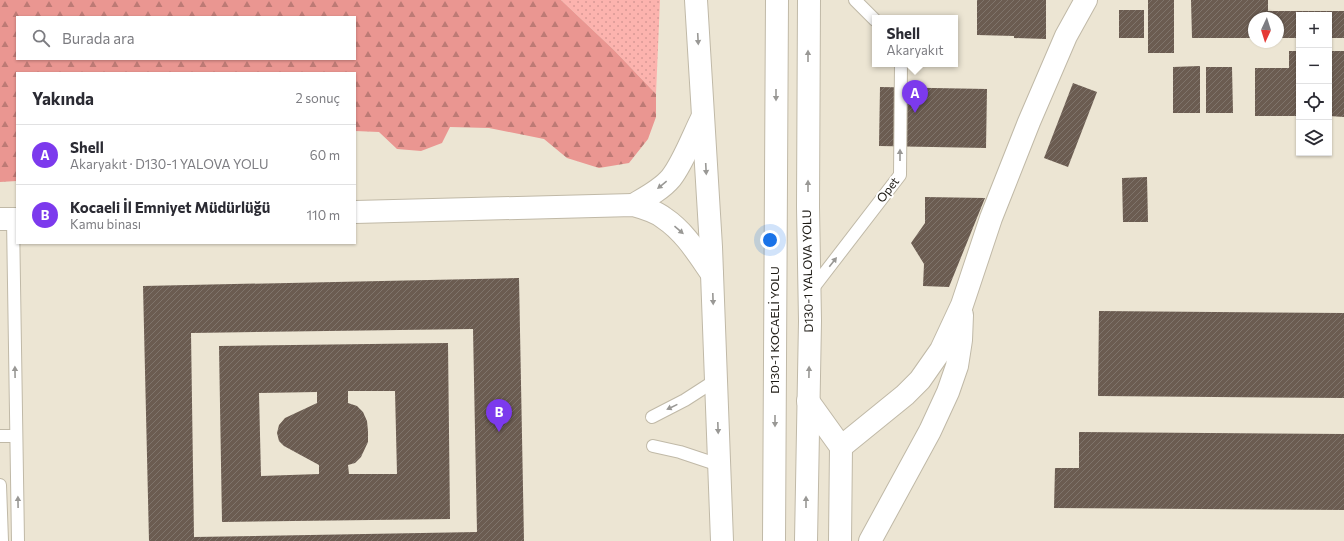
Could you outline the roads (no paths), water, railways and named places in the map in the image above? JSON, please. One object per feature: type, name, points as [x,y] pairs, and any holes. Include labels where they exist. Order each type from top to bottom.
[{"type":"main road","points":[[696,0],[712,274],[722,541]]},
{"type":"main road","name":"D130-1 KOCAELİ YOLU","points":[[774,541],[777,0]]},
{"type":"main road","name":"D130-1 YALOVA YOLU","points":[[806,541],[809,293],[809,0]]},
{"type":"main road","points":[[841,447],[892,406],[920,380],[941,350],[962,305],[991,218],[1029,122],[1066,36],[1086,0]]},
{"type":"main road","points":[[633,206],[670,179],[683,158],[703,116]]},
{"type":"main road","points":[[356,212],[633,206],[648,210],[664,217],[684,235],[712,274]]},
{"type":"main road","points":[[870,541],[930,431],[948,392],[957,366],[961,340],[962,305]]},
{"type":"main road","points":[[808,401],[841,447],[840,541]]},
{"type":"lane","points":[[855,0],[872,17]]},
{"type":"lane","name":"Opet","points":[[809,293],[900,175],[901,67]]},
{"type":"lane","points":[[10,219],[18,541]]},
{"type":"lane","points":[[652,417],[686,400],[716,380]]},
{"type":"lane","points":[[0,436],[16,436]]},
{"type":"lane","points":[[653,446],[680,452],[719,465]]},
{"type":"lane","points":[[0,486],[2,541]]},
{"type":"place","name":"Shell","points":[[915,113]]},
{"type":"place","name":"Kocaeli İl Emniyet Müdürlüğü","points":[[499,432]]}]
